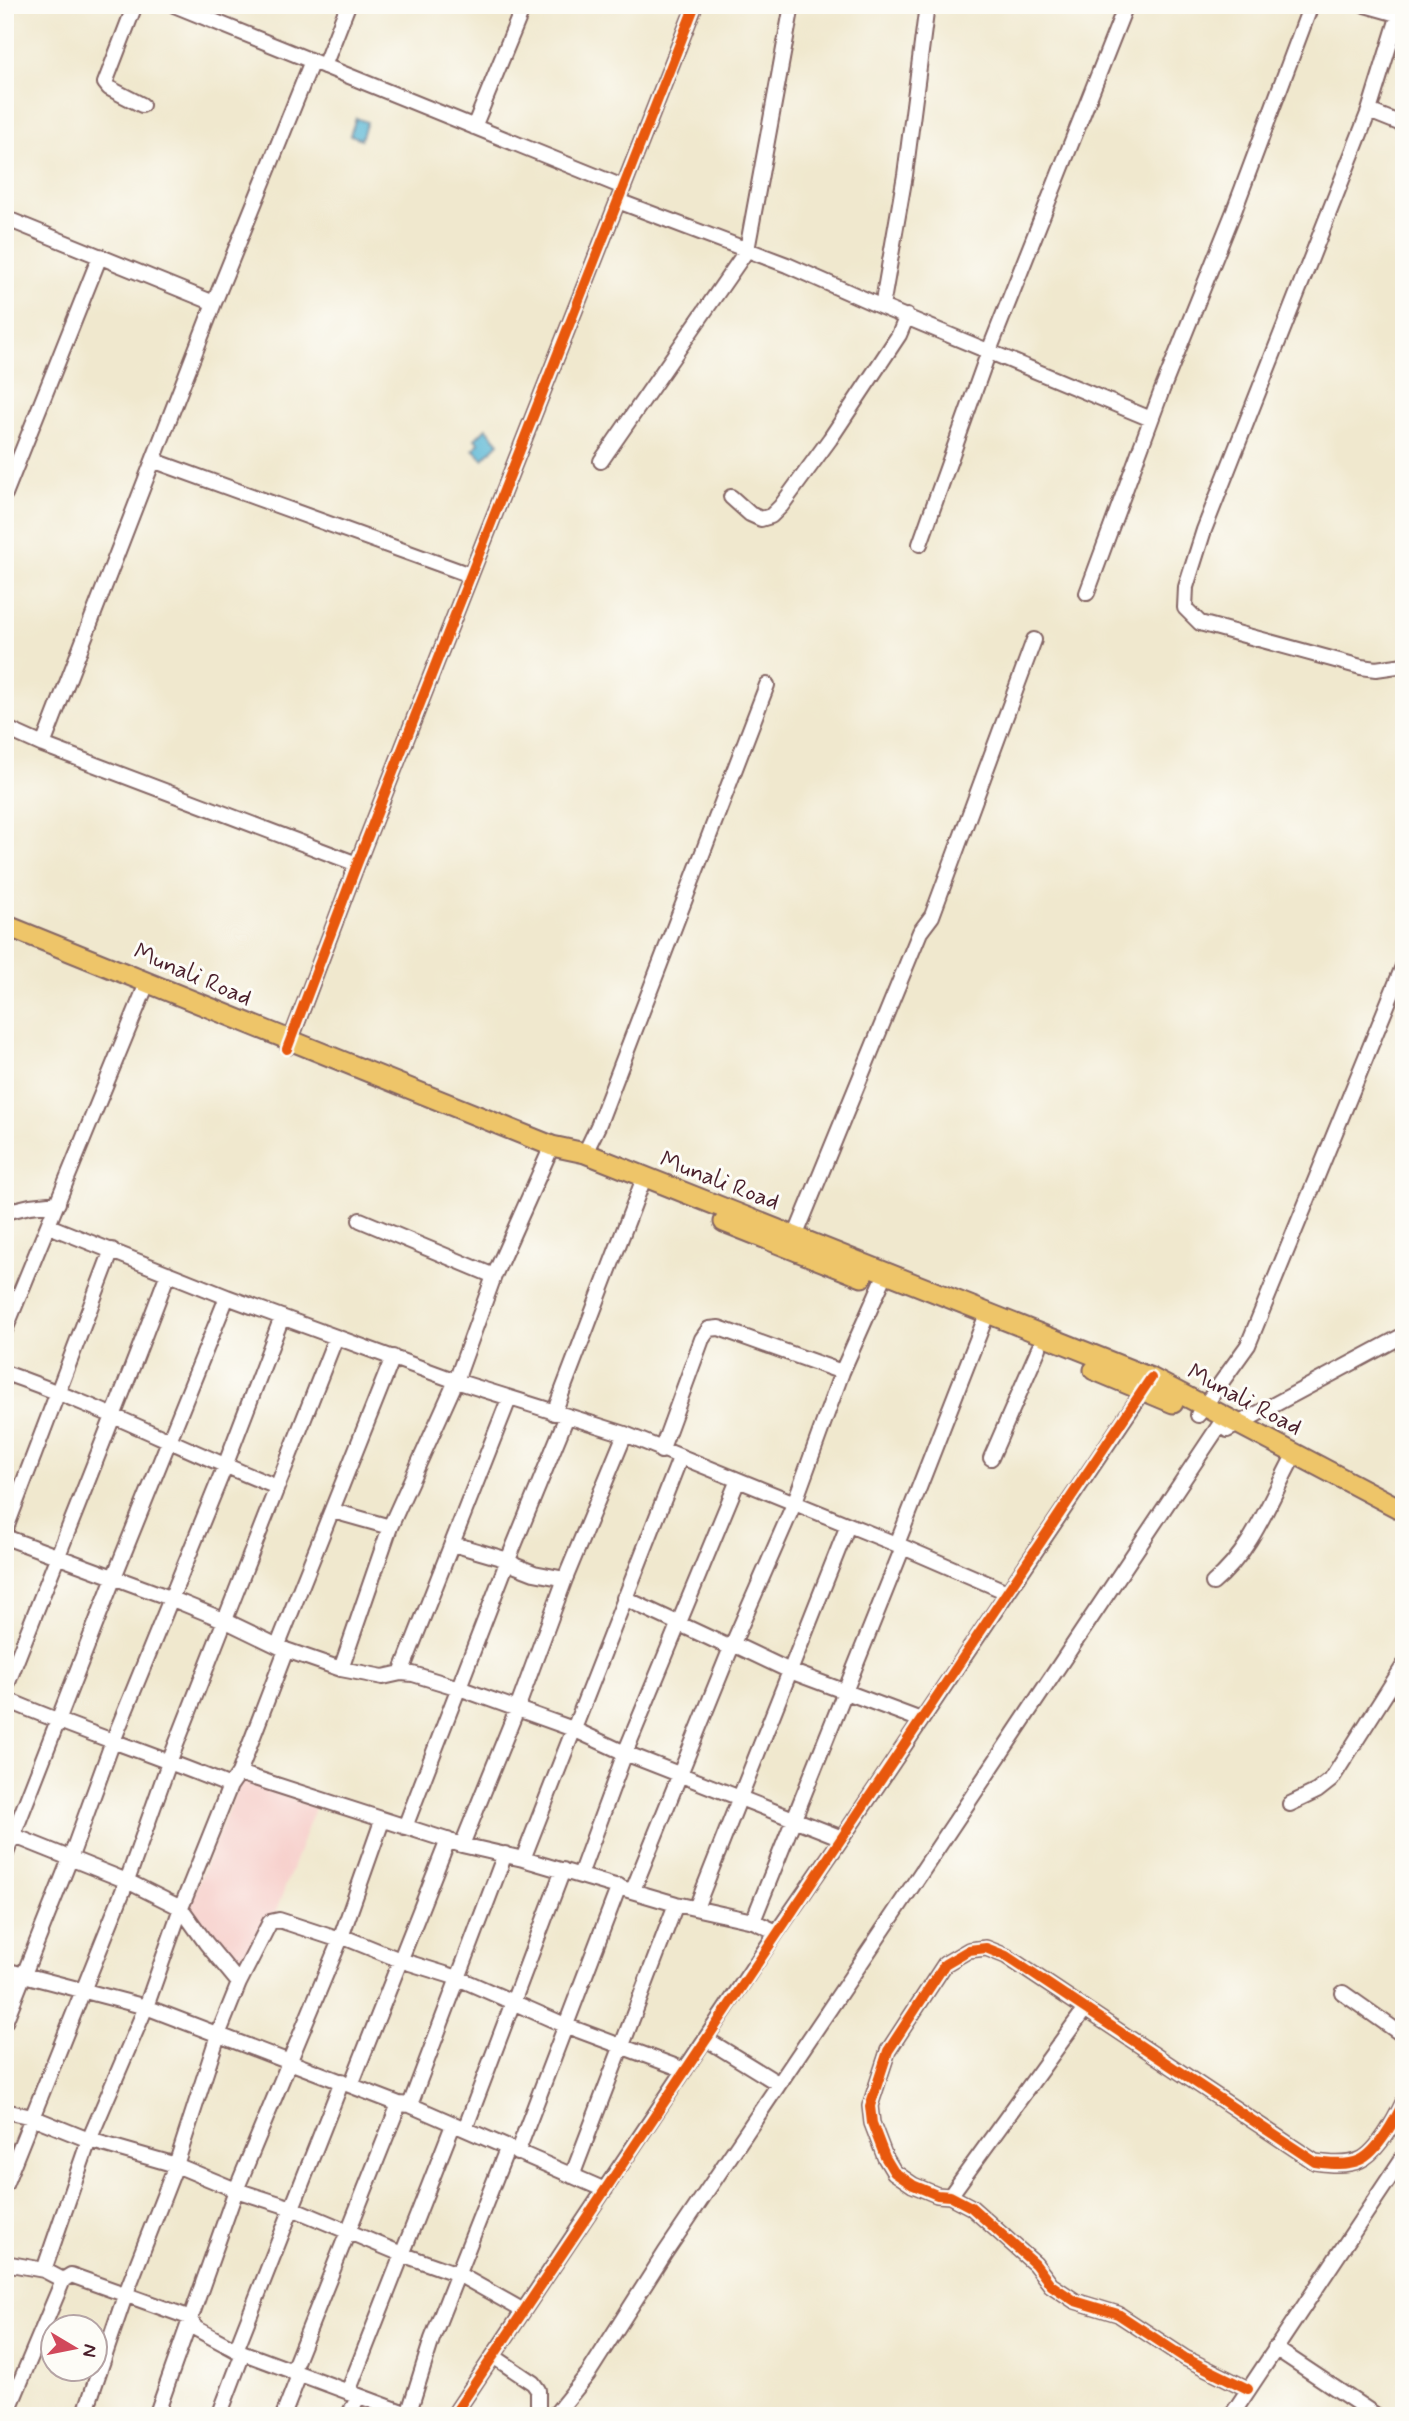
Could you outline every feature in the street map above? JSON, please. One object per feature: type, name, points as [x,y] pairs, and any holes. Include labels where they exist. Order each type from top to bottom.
[{"type":"main road","name":"Munali Road","points":[[5,925],[146,987]]},
{"type":"main road","name":"Munali Road","points":[[5,937],[276,1036],[289,1044],[551,1150],[793,1242],[1148,1384],[1404,1523]]},
{"type":"main road","name":"Munali Road","points":[[551,1150],[585,1153],[642,1184]]},
{"type":"main road","name":"Munali Road","points":[[985,1320],[1039,1348],[1148,1384]]},
{"type":"main road","name":"Munali Road","points":[[1229,1427],[1404,1511]]},
{"type":"street","points":[[135,5],[105,83],[109,88],[142,104]]},
{"type":"street","points":[[174,5],[474,127],[747,250],[1152,418]]},
{"type":"street","points":[[43,745],[214,303],[318,63],[348,5]]},
{"type":"street","points":[[474,127],[524,5]]},
{"type":"street","points":[[289,1044],[357,864],[695,5]]},
{"type":"street","points":[[601,461],[747,250],[792,5]]},
{"type":"street","points":[[882,307],[905,175],[927,5]]},
{"type":"street","points":[[920,544],[989,351],[1126,5]]},
{"type":"street","points":[[1087,593],[1311,5]]},
{"type":"street","points":[[1365,5],[1401,15],[1369,111],[1204,530],[1185,587],[1185,608],[1200,623],[1348,663],[1376,669],[1404,665]]},
{"type":"street","points":[[1369,111],[1404,125]]},
{"type":"street","points":[[5,218],[214,303]]},
{"type":"street","points":[[5,494],[100,256]]},
{"type":"street","points":[[731,497],[750,514],[761,519],[771,516],[781,506],[830,439],[899,335],[907,316]]},
{"type":"street","points":[[155,461],[470,575]]},
{"type":"street","points":[[793,1242],[920,932],[932,916],[1034,640]]},
{"type":"street","points":[[585,1153],[598,1126],[767,685]]},
{"type":"street","points":[[5,728],[43,745],[357,864]]},
{"type":"street","points":[[1201,1411],[1248,1345],[1404,964]]},
{"type":"street","points":[[5,1331],[146,987]]},
{"type":"street","points":[[341,1669],[390,1527],[456,1381],[494,1276],[551,1150]]},
{"type":"street","points":[[405,1827],[508,1560],[642,1184]]},
{"type":"street","points":[[5,1212],[58,1203]]},
{"type":"street","points":[[360,1220],[494,1276]]},
{"type":"street","points":[[49,1226],[228,1297],[456,1381],[625,1434],[900,1545],[1007,1592]]},
{"type":"street","points":[[5,1531],[113,1250]]},
{"type":"street","points":[[5,1690],[115,1416],[168,1273]]},
{"type":"street","points":[[6,2411],[63,2280],[71,2275],[191,2318],[195,2328],[239,2351],[410,2415],[432,2339],[458,2274],[626,1888],[681,1774],[732,1646],[794,1504],[842,1372],[883,1279]]},
{"type":"street","points":[[5,1856],[9,1834],[228,1297]]},
{"type":"street","points":[[5,2022],[70,1859],[113,1741],[225,1466],[282,1317]]},
{"type":"street","points":[[753,1920],[846,1691],[985,1320]]},
{"type":"street","points":[[662,1451],[702,1339],[709,1329],[719,1328],[842,1372]]},
{"type":"street","points":[[493,2356],[533,2383],[559,2410],[588,2374],[665,2253],[779,2084],[1229,1427],[1404,1335]]},
{"type":"street","points":[[5,2185],[127,1881],[170,1760],[335,1337]]},
{"type":"street","points":[[991,1458],[1039,1348]]},
{"type":"street","points":[[44,2270],[89,2140],[146,2007],[181,1908],[230,1786],[239,1773],[282,1647],[393,1357]]},
{"type":"street","points":[[5,1373],[58,1391],[278,1487]]},
{"type":"street","points":[[453,2416],[776,1932],[1148,1384]]},
{"type":"street","points":[[401,1673],[509,1399]]},
{"type":"street","points":[[219,2416],[239,2351],[292,2208],[400,1960],[517,1709],[565,1579],[625,1434]]},
{"type":"street","points":[[523,1859],[680,1458]]},
{"type":"street","points":[[1213,1583],[1227,1572],[1242,1553],[1290,1463]]},
{"type":"street","points":[[580,1875],[625,1753],[738,1480]]},
{"type":"street","points":[[333,1511],[390,1527]]},
{"type":"street","points":[[696,1908],[848,1525]]},
{"type":"street","points":[[5,1537],[170,1598],[282,1647],[341,1669],[383,1676],[401,1673],[459,1688],[573,1729],[625,1753],[842,1838]]},
{"type":"street","points":[[453,1544],[508,1560],[534,1573],[565,1579]]},
{"type":"street","points":[[624,1598],[790,1671],[921,1720]]},
{"type":"street","points":[[1290,1804],[1317,1791],[1331,1780],[1404,1665]]},
{"type":"street","points":[[5,1699],[57,1721],[170,1760],[230,1786]]},
{"type":"street","points":[[239,1773],[382,1821],[676,1904],[753,1920],[776,1932]]},
{"type":"street","points":[[156,2416],[236,2190],[340,1938],[382,1821]]},
{"type":"street","points":[[9,1834],[127,1881],[181,1908],[239,1983]]},
{"type":"street","points":[[283,2416],[295,2373],[347,2231],[458,1978],[505,1854]]},
{"type":"street","points":[[348,2416],[353,2395],[404,2255],[512,2002],[563,1870]]},
{"type":"street","points":[[572,2176],[676,1904]]},
{"type":"street","points":[[84,2416],[126,2293],[176,2165],[218,2035],[239,1983],[271,1922],[279,1920],[340,1938],[458,1978],[567,2026],[685,2070]]},
{"type":"street","points":[[1248,2389],[1185,2357],[1118,2314],[1075,2301],[1051,2285],[1035,2264],[971,2207],[950,2196],[937,2195],[913,2185],[894,2172],[872,2123],[870,2106],[888,2051],[945,1964],[969,1950],[986,1948],[1006,1956],[1086,2008],[1315,2162],[1333,2164],[1361,2160],[1375,2148],[1396,2118],[1404,2101]]},
{"type":"street","points":[[5,1970],[23,1977],[146,2007],[404,2104],[606,2190]]},
{"type":"street","points":[[1343,1993],[1404,2036]]},
{"type":"street","points":[[950,2196],[1086,2008]]},
{"type":"street","points":[[706,2039],[779,2084]]},
{"type":"street","points":[[5,2110],[32,2117],[89,2140],[176,2165],[236,2190],[292,2208],[404,2255],[458,2274],[522,2310]]},
{"type":"street","points":[[1231,2416],[1404,2156]]},
{"type":"street","points":[[5,2263],[44,2270],[63,2280]]},
{"type":"street","points":[[1275,2348],[1377,2416]]},
{"type":"street","points":[[538,2390],[538,2416]]},
{"type":"shaded area","points":[[241,1779],[315,1808],[276,1911],[238,1966],[188,1907]]},
{"type":"water","points":[[356,118],[367,122],[361,139],[350,135]]},
{"type":"water","points":[[486,428],[499,443],[483,459],[473,449],[479,443],[475,439]]},
{"type":"cycle path","points":[[287,1049],[357,864],[695,5]]},
{"type":"cycle path","points":[[453,2416],[1151,1378]]},
{"type":"cycle path","points":[[1248,2389],[1185,2358],[1118,2314],[1075,2301],[1051,2285],[1035,2264],[971,2207],[950,2196],[937,2195],[913,2185],[894,2172],[872,2123],[870,2106],[888,2051],[945,1964],[969,1950],[986,1948],[1006,1956],[1315,2162],[1349,2163],[1367,2156],[1386,2134],[1404,2101]]}]
